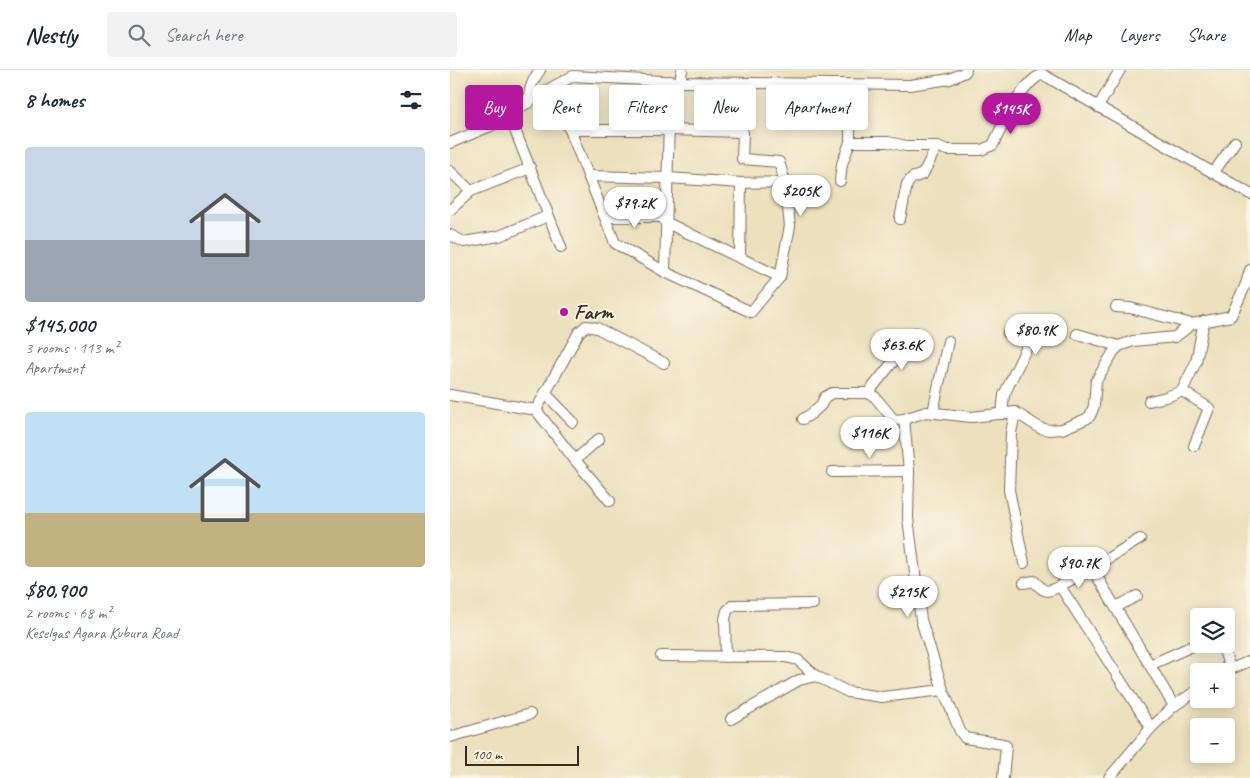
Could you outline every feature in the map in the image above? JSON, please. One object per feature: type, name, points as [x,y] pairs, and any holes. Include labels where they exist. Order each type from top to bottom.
[{"type":"street","points":[[528,103],[528,91],[531,82],[540,70]]},
{"type":"street","points":[[674,85],[682,70]]},
{"type":"street","points":[[868,85],[910,85],[950,79],[966,70]]},
{"type":"street","points":[[1098,107],[1120,70]]},
{"type":"street","points":[[850,142],[888,142],[906,146],[937,146],[947,150],[981,150],[993,145],[1008,113],[1035,78],[1042,74],[1250,194]]},
{"type":"street","points":[[556,85],[573,76],[822,85]]},
{"type":"street","points":[[523,106],[533,100]]},
{"type":"street","points":[[450,144],[482,130]]},
{"type":"street","points":[[515,130],[561,247]]},
{"type":"street","points":[[570,130],[614,244],[665,272],[751,312],[780,277],[790,226],[785,182],[779,162],[742,159],[743,132],[667,130],[668,178],[665,220],[665,272]]},
{"type":"street","points":[[840,181],[842,164],[850,142],[850,130]]},
{"type":"street","points":[[1214,172],[1235,142]]},
{"type":"street","points":[[900,219],[907,184],[912,178],[923,174],[937,146]]},
{"type":"street","points":[[450,210],[471,191],[530,168]]},
{"type":"street","points":[[450,171],[471,191]]},
{"type":"street","points":[[588,176],[668,178],[741,183],[785,182]]},
{"type":"street","points":[[740,258],[741,183]]},
{"type":"street","points":[[450,235],[464,242],[499,236],[548,216]]},
{"type":"street","points":[[605,217],[665,220],[780,277]]},
{"type":"street","points":[[803,419],[821,405],[825,397],[832,393],[868,393],[875,397],[894,420],[926,412],[972,417],[1015,412],[1040,428],[1049,430],[1062,429],[1090,416],[1094,406],[1096,382],[1114,351],[1119,346],[1133,342],[1174,338],[1192,324],[1232,316],[1248,285],[1250,270]]},
{"type":"street","points":[[1116,307],[1130,308],[1192,324]]},
{"type":"street","points":[[1148,401],[1182,391],[1196,362],[1204,321]]},
{"type":"street","points":[[536,410],[579,332],[586,326],[597,328],[664,363]]},
{"type":"street","points":[[1002,414],[1004,395],[1031,338],[1023,332],[1008,333]]},
{"type":"street","points":[[868,393],[916,333]]},
{"type":"street","points":[[1077,334],[1119,346]]},
{"type":"street","points":[[933,412],[948,341]]},
{"type":"street","points":[[1182,391],[1209,408],[1194,446]]},
{"type":"street","points":[[545,393],[574,422]]},
{"type":"street","points":[[450,395],[536,410],[574,460],[610,501]]},
{"type":"street","points":[[1015,412],[1011,433],[1009,490],[1024,563]]},
{"type":"street","points":[[904,419],[909,471],[908,518],[921,620],[943,690],[960,731],[965,738],[1006,746],[1003,778]]},
{"type":"street","points":[[574,460],[599,439]]},
{"type":"street","points":[[832,472],[909,471]]},
{"type":"street","points":[[1024,584],[1034,581],[1042,590],[1048,592],[1140,539]]},
{"type":"street","points":[[1092,568],[1174,706]]},
{"type":"street","points":[[1060,586],[1151,728]]},
{"type":"street","points":[[1116,607],[1137,596]]},
{"type":"street","points":[[726,657],[724,619],[727,611],[733,605],[813,604]]},
{"type":"street","points":[[1150,665],[1190,647]]},
{"type":"street","points":[[661,656],[785,658],[798,660],[816,676],[848,692],[882,697],[943,690]]},
{"type":"street","points":[[1235,667],[1250,661]]},
{"type":"street","points":[[731,719],[799,680],[816,676]]},
{"type":"street","points":[[1109,778],[1151,728],[1174,706],[1190,695]]},
{"type":"street","points":[[450,737],[530,714]]},
{"type":"place","name":"Farm","points":[[564,312]]}]
